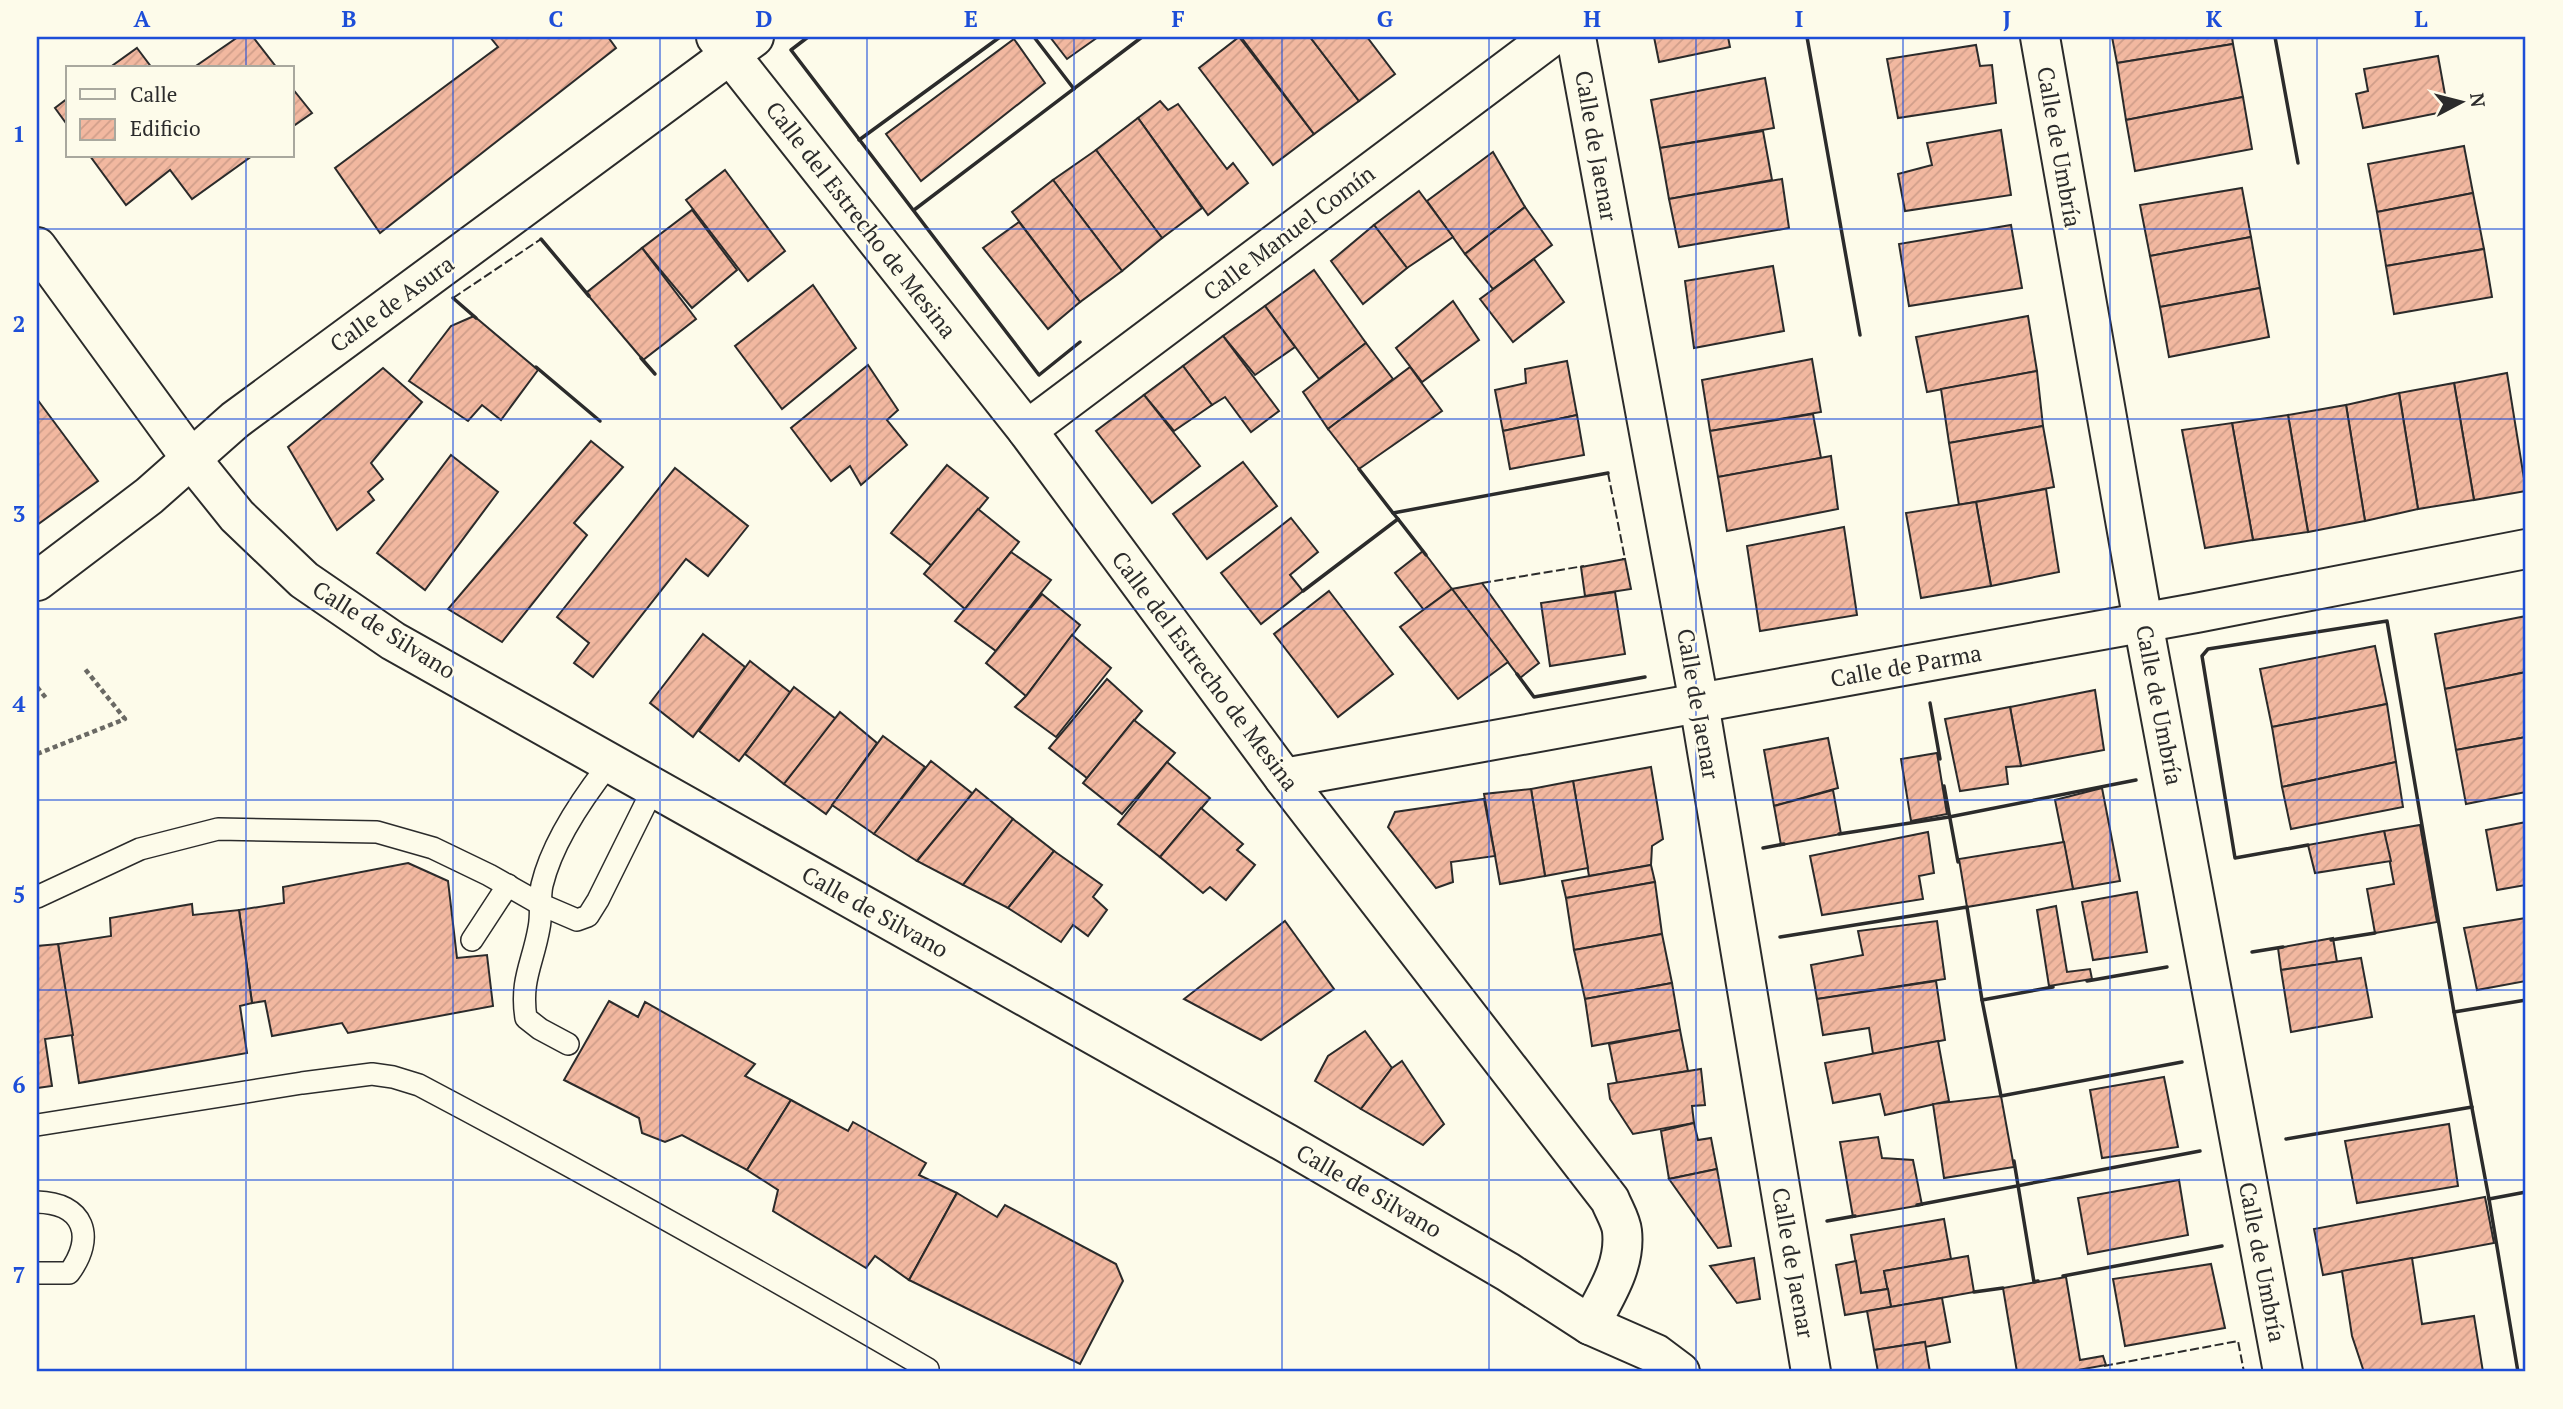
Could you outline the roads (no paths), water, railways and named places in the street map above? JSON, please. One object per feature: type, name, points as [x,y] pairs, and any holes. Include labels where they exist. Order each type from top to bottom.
[{"type":"street","name":"Calle Manuel Comín","points":[[1027,429],[1551,37]]},
{"type":"street","name":"Calle de Jaenar","points":[[1576,37],[1699,704],[1811,1372]]},
{"type":"street","name":"Calle de Umbría","points":[[2040,37],[2143,622],[2283,1372]]},
{"type":"street","name":"Calle del Estrecho de Mesina","points":[[733,43],[1027,429],[1284,778],[1610,1200],[1622,1229],[1622,1248],[1616,1275],[1590,1325]]},
{"type":"street","name":"Calle de Asura","points":[[37,580],[149,496],[235,420],[733,43]]},
{"type":"street","name":"Calle de Silvano","points":[[37,247],[192,460],[237,516],[304,579],[393,641],[1286,1143],[1508,1272],[1590,1325],[1656,1354],[1680,1372]]},
{"type":"street","name":"Calle de Parma","points":[[1284,778],[1699,704],[2526,550]]},
{"type":"street","name":"Calle de Silvano","points":[[1590,1325],[1629,1372]]},
{"type":"lane","points":[[568,1044],[540,1030],[526,1018],[523,999],[526,978],[539,930],[541,887],[557,846],[589,789],[610,763]]},
{"type":"lane","points":[[37,897],[140,849],[218,829],[377,832],[433,848],[542,905],[577,920],[588,916],[654,787]]},
{"type":"lane","points":[[472,940],[508,886]]},
{"type":"lane","points":[[37,1125],[372,1074],[393,1077],[419,1085],[589,1175],[751,1265],[928,1369]]},
{"type":"lane","points":[[37,1202],[52,1202],[69,1209],[80,1221],[83,1240],[78,1262],[69,1273],[37,1273]]}]
